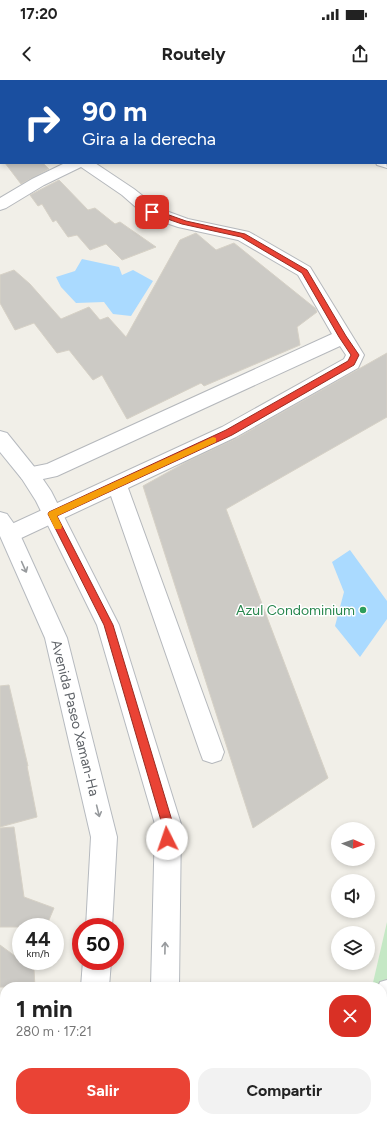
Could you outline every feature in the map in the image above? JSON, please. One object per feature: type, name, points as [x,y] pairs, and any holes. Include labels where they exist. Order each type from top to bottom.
[{"type":"street","points":[[0,205],[38,182],[75,164]]},
{"type":"street","points":[[5,527],[52,514],[229,432],[351,363],[355,355],[304,271],[243,236],[184,223],[152,212],[128,192],[86,164]]},
{"type":"street","points":[[29,474],[50,471],[343,337]]},
{"type":"street","points":[[0,438],[29,474],[44,497],[108,625],[168,824],[165,982]]},
{"type":"street","points":[[118,484],[212,752]]},
{"type":"street","name":"Avenida Paseo Xaman-Ha","points":[[5,527],[56,638],[104,837],[100,918]]},
{"type":"street","points":[[95,982],[96,970]]},
{"type":"green space","points":[[387,922],[387,982],[373,982]]},
{"type":"water","points":[[82,259],[119,267],[122,275],[133,270],[153,281],[131,316],[113,314],[104,302],[76,303],[61,287],[56,277],[75,271]]},
{"type":"water","name":"Azul Condominium","points":[[350,550],[387,601],[387,619],[360,657],[335,626],[344,592],[332,562]]},
{"type":"building","points":[[6,164],[44,164],[49,169],[21,184]]},
{"type":"building","points":[[59,180],[88,210],[95,208],[115,224],[120,222],[156,247],[122,260],[106,244],[90,250],[77,235],[68,237],[56,220],[53,222],[42,204],[38,206],[30,195]]},
{"type":"building","points":[[196,233],[216,250],[234,243],[315,308],[317,312],[297,327],[300,345],[204,386],[201,383],[127,419],[102,375],[93,380],[69,350],[57,353],[34,323],[15,330],[0,303],[0,275],[14,270],[30,284],[61,319],[89,307],[100,320],[108,317],[126,337],[180,240]]},
{"type":"building","name":"Azul Condominium","points":[[387,353],[387,417],[226,509],[328,778],[253,828],[143,486],[188,461],[237,438]]},
{"type":"building","points":[[9,685],[28,766],[37,817],[0,827],[0,686]]},
{"type":"building","points":[[14,827],[24,897],[54,908],[50,918],[12,918],[12,927],[0,927],[0,828]]},
{"type":"building","points":[[0,945],[12,954],[12,970],[34,970],[35,982],[0,982]]},
{"type":"slow traffic","points":[[58,526],[52,514],[213,440]]},
{"type":"place","name":"Azul Condominium","points":[[363,610]]},
{"type":"route","points":[[152,212],[184,223],[243,236],[304,271],[355,355],[351,363],[229,432],[52,514],[108,625],[168,824],[167,839]]}]
